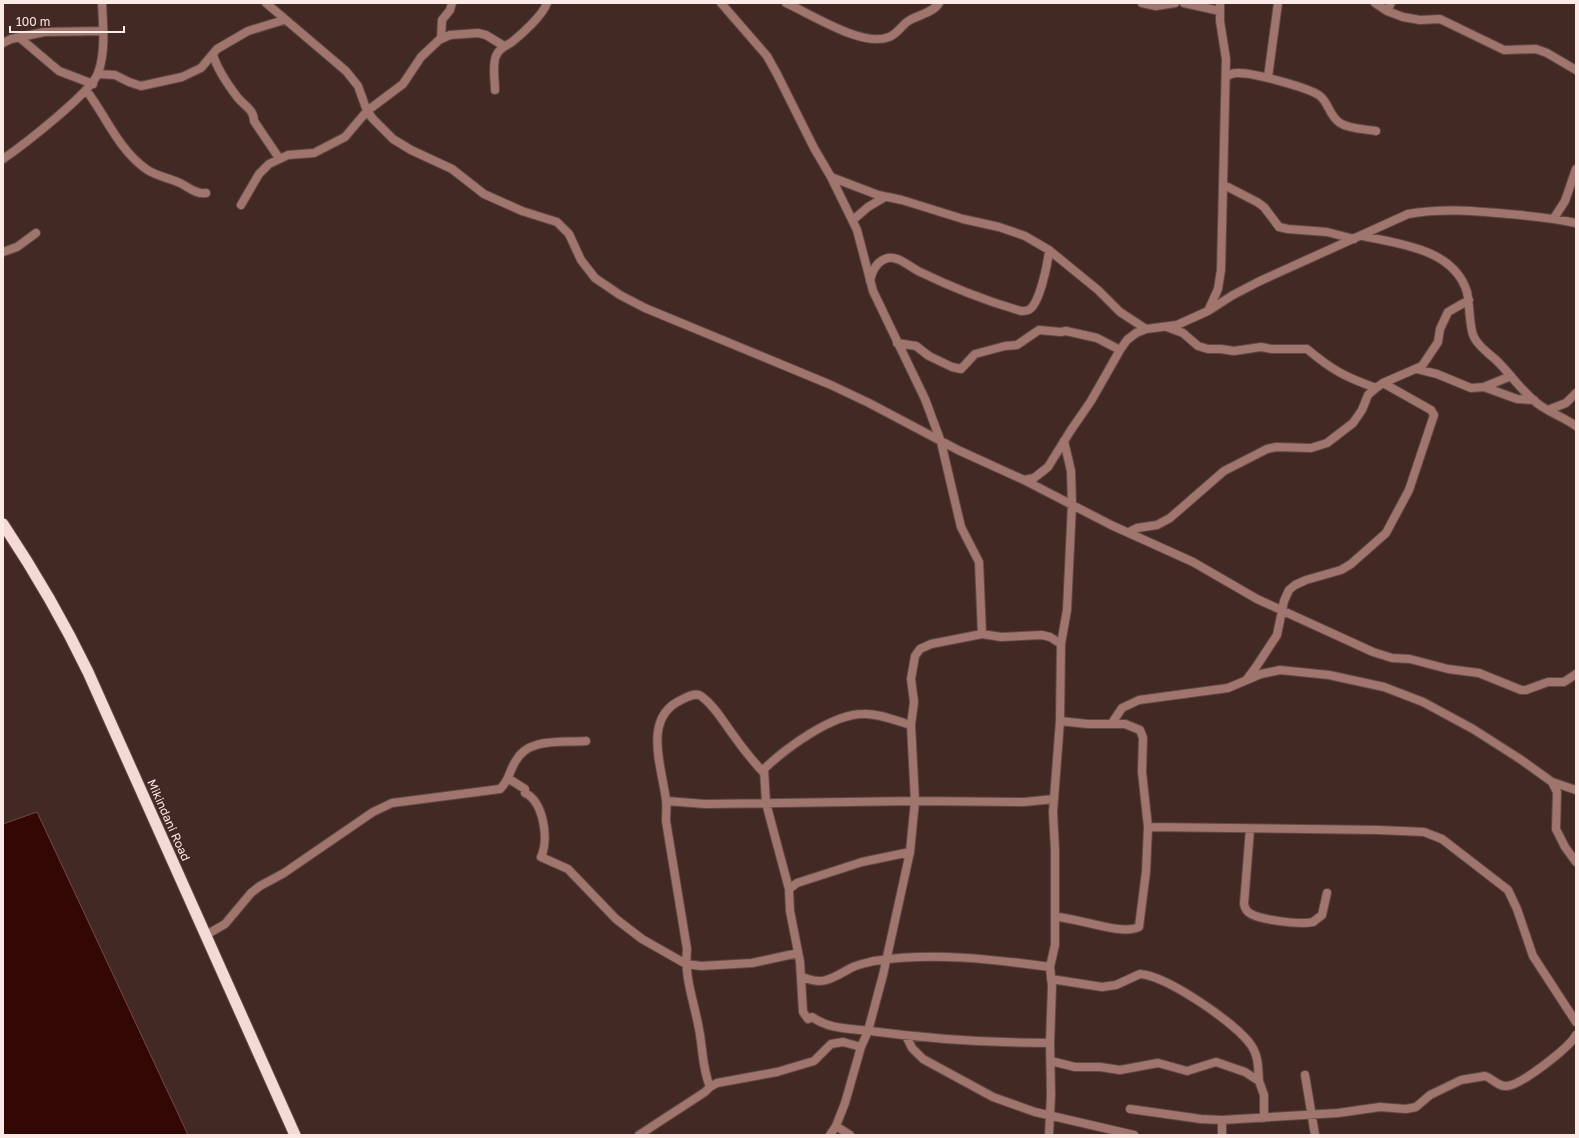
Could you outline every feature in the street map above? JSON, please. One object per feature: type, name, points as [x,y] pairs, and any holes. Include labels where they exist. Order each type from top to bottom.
[{"type":"highway","name":"Mikindani Road","points":[[3,524],[34,569],[66,626],[295,1135]]},
{"type":"street","points":[[3,159],[93,84],[102,60],[102,3]]},
{"type":"street","points":[[441,38],[442,20],[450,10],[452,3]]},
{"type":"street","points":[[495,90],[494,62],[497,53],[523,32],[544,10],[546,3]]},
{"type":"street","points":[[721,3],[767,56],[858,230],[870,282],[897,343],[925,399],[941,442],[961,527],[980,562],[982,634]]},
{"type":"street","points":[[786,3],[859,37],[882,39],[895,34],[909,20],[930,11],[939,3]]},
{"type":"street","points":[[1142,3],[1156,6],[1175,3]]},
{"type":"street","points":[[1184,3],[1220,7],[1226,59],[1221,270],[1218,290],[1208,311]]},
{"type":"street","points":[[1268,77],[1278,3]]},
{"type":"street","points":[[1375,3],[1387,11],[1413,20],[1440,20],[1504,50],[1536,49],[1547,53],[1576,70]]},
{"type":"street","points":[[1387,11],[1391,3]]},
{"type":"street","points":[[271,5],[284,20],[353,79],[361,91],[367,111],[373,119],[401,145],[448,166],[484,194],[522,211],[557,222],[569,234],[587,271],[620,295],[645,308],[831,385],[869,403],[941,442],[1024,480],[1111,525],[1193,562],[1239,589],[1386,657],[1410,659],[1428,662],[1448,669],[1472,671],[1521,690],[1526,690],[1548,682],[1564,682],[1576,674]]},
{"type":"street","points":[[98,74],[115,75],[128,82],[141,86],[182,77],[201,68],[224,44],[248,30],[284,20]]},
{"type":"street","points":[[3,43],[11,38],[20,38],[51,32],[103,31]]},
{"type":"street","points":[[240,205],[259,174],[269,164],[288,155],[318,152],[345,137],[367,111],[403,84],[421,57],[441,38],[450,35],[478,33],[486,35],[504,46]]},
{"type":"street","points":[[20,38],[60,71],[93,84]]},
{"type":"street","points":[[213,55],[221,74],[239,100],[248,106],[254,116],[254,120],[279,158]]},
{"type":"street","points":[[201,68],[212,70],[221,74]]},
{"type":"street","points":[[1226,77],[1231,73],[1238,72],[1268,77],[1316,93],[1325,101],[1334,118],[1343,124],[1376,131]]},
{"type":"street","points":[[86,90],[101,110],[123,146],[142,165],[154,173],[178,182],[198,193],[206,194]]},
{"type":"street","points":[[1554,218],[1565,201],[1576,168]]},
{"type":"street","points":[[831,177],[885,197],[902,200],[962,219],[999,227],[1025,236],[1049,250],[1098,290],[1120,312],[1146,329]]},
{"type":"street","points":[[1224,185],[1258,202],[1264,207],[1279,227],[1327,232],[1354,238]]},
{"type":"street","points":[[852,220],[868,207],[885,197]]},
{"type":"street","points":[[1024,480],[1040,475],[1053,461],[1127,340],[1146,329],[1177,324],[1208,311],[1239,291],[1354,238],[1363,236],[1408,214],[1432,210],[1479,211],[1554,218],[1576,223]]},
{"type":"street","points":[[3,252],[17,247],[36,233]]},
{"type":"street","points":[[1363,236],[1415,248],[1442,259],[1465,286],[1469,300],[1473,336],[1479,345],[1496,359],[1534,400],[1576,426]]},
{"type":"street","points":[[870,282],[872,271],[876,266],[882,261],[893,258],[968,293],[1011,308],[1027,311],[1034,303],[1043,281],[1049,250]]},
{"type":"street","points":[[1129,532],[1138,528],[1157,525],[1170,518],[1224,471],[1267,449],[1276,447],[1312,448],[1327,443],[1353,423],[1362,410],[1368,395],[1376,388],[1383,383],[1417,370],[1425,363],[1436,345],[1440,329],[1448,312],[1469,300]]},
{"type":"street","points":[[1166,326],[1178,330],[1198,346],[1208,350],[1221,349],[1234,351],[1260,347],[1272,349],[1307,349],[1330,368],[1352,380],[1376,388]]},
{"type":"street","points":[[897,343],[916,346],[929,356],[952,367],[961,369],[970,358],[980,352],[1005,346],[1017,345],[1034,332],[1042,330],[1061,332],[1066,331],[1097,338],[1120,350]]},
{"type":"street","points":[[1417,370],[1437,374],[1471,388],[1484,387],[1511,376]]},
{"type":"street","points":[[1245,681],[1274,640],[1279,629],[1286,595],[1295,585],[1341,570],[1386,533],[1409,490],[1434,415],[1431,410],[1383,383]]},
{"type":"street","points":[[1484,387],[1517,399],[1534,400]]},
{"type":"street","points":[[1548,410],[1566,403],[1576,393]]},
{"type":"street","points":[[1049,1135],[1051,1061],[1050,967],[1054,951],[1055,917],[1054,799],[1060,721],[1061,644],[1067,610],[1072,504],[1071,471],[1064,441]]},
{"type":"street","points":[[830,1135],[836,1126],[845,1103],[861,1047],[868,1031],[910,852],[915,801],[911,725],[914,702],[912,679],[914,660],[918,652],[925,646],[982,634],[1001,636],[1042,635],[1050,637],[1061,644]]},
{"type":"street","points":[[1112,723],[1122,708],[1139,700],[1228,688],[1271,672],[1295,670],[1349,679],[1398,692],[1423,702],[1486,736],[1552,782],[1576,790]]},
{"type":"street","points":[[710,1087],[704,1071],[699,1027],[692,1003],[686,964],[687,949],[666,821],[666,801],[658,751],[657,732],[667,708],[694,695],[699,695],[712,706],[764,772]]},
{"type":"street","points":[[911,725],[876,715],[863,714],[840,719],[787,750],[768,765],[764,772],[766,803],[789,889],[790,911],[801,976],[803,1012],[808,1019],[812,1018],[825,1025],[906,1036],[938,1040],[1050,1043]]},
{"type":"street","points":[[1055,917],[1068,918],[1097,926],[1128,930],[1139,927],[1146,872],[1148,827],[1142,772],[1143,736],[1138,727],[1112,723],[1088,724],[1060,721]]},
{"type":"street","points":[[206,935],[226,924],[251,892],[284,873],[373,812],[392,803],[500,789],[509,779],[518,757],[523,751],[542,743],[586,741]]},
{"type":"street","points":[[509,779],[525,789],[525,793],[530,796],[540,814],[546,832],[541,857],[568,869],[616,919],[642,939],[686,964],[701,966],[752,963],[798,953]]},
{"type":"street","points":[[1552,782],[1557,792],[1556,829],[1565,847],[1576,862]]},
{"type":"street","points":[[666,801],[705,804],[915,801],[1024,802],[1054,799]]},
{"type":"street","points":[[1148,827],[1379,830],[1424,832],[1442,839],[1508,890],[1517,909],[1533,956],[1576,1022]]},
{"type":"street","points":[[1250,829],[1244,904],[1249,913],[1259,917],[1284,922],[1313,922],[1322,914],[1327,893]]},
{"type":"street","points":[[789,889],[797,883],[862,862],[910,852]]},
{"type":"street","points":[[801,976],[818,981],[830,980],[855,966],[903,957],[978,959],[1050,967]]},
{"type":"street","points":[[1051,979],[1102,987],[1116,985],[1134,975],[1142,974],[1163,982],[1198,1001],[1236,1028],[1252,1046],[1256,1055],[1259,1081],[1264,1095],[1264,1118]]},
{"type":"street","points":[[906,1036],[912,1048],[923,1059],[970,1086],[993,1097],[1030,1111],[1050,1115],[1101,1132],[1134,1135]]},
{"type":"street","points":[[1130,1109],[1201,1119],[1222,1120],[1351,1112],[1380,1107],[1410,1108],[1416,1107],[1430,1095],[1454,1083],[1478,1076],[1486,1076],[1501,1085],[1510,1085],[1520,1081],[1562,1052],[1576,1036]]},
{"type":"street","points":[[639,1135],[705,1092],[710,1087],[717,1084],[777,1072],[814,1061],[830,1044],[842,1042],[861,1047]]},
{"type":"street","points":[[1051,1061],[1075,1067],[1100,1067],[1120,1070],[1158,1063],[1185,1071],[1216,1062],[1245,1072],[1259,1081]]},
{"type":"street","points":[[1306,1075],[1315,1135]]},
{"type":"street","points":[[1222,1120],[1222,1135]]},
{"type":"street","points":[[836,1126],[850,1135]]},
{"type":"shaded area","points":[[37,812],[188,1135],[3,1135],[3,824]]}]
